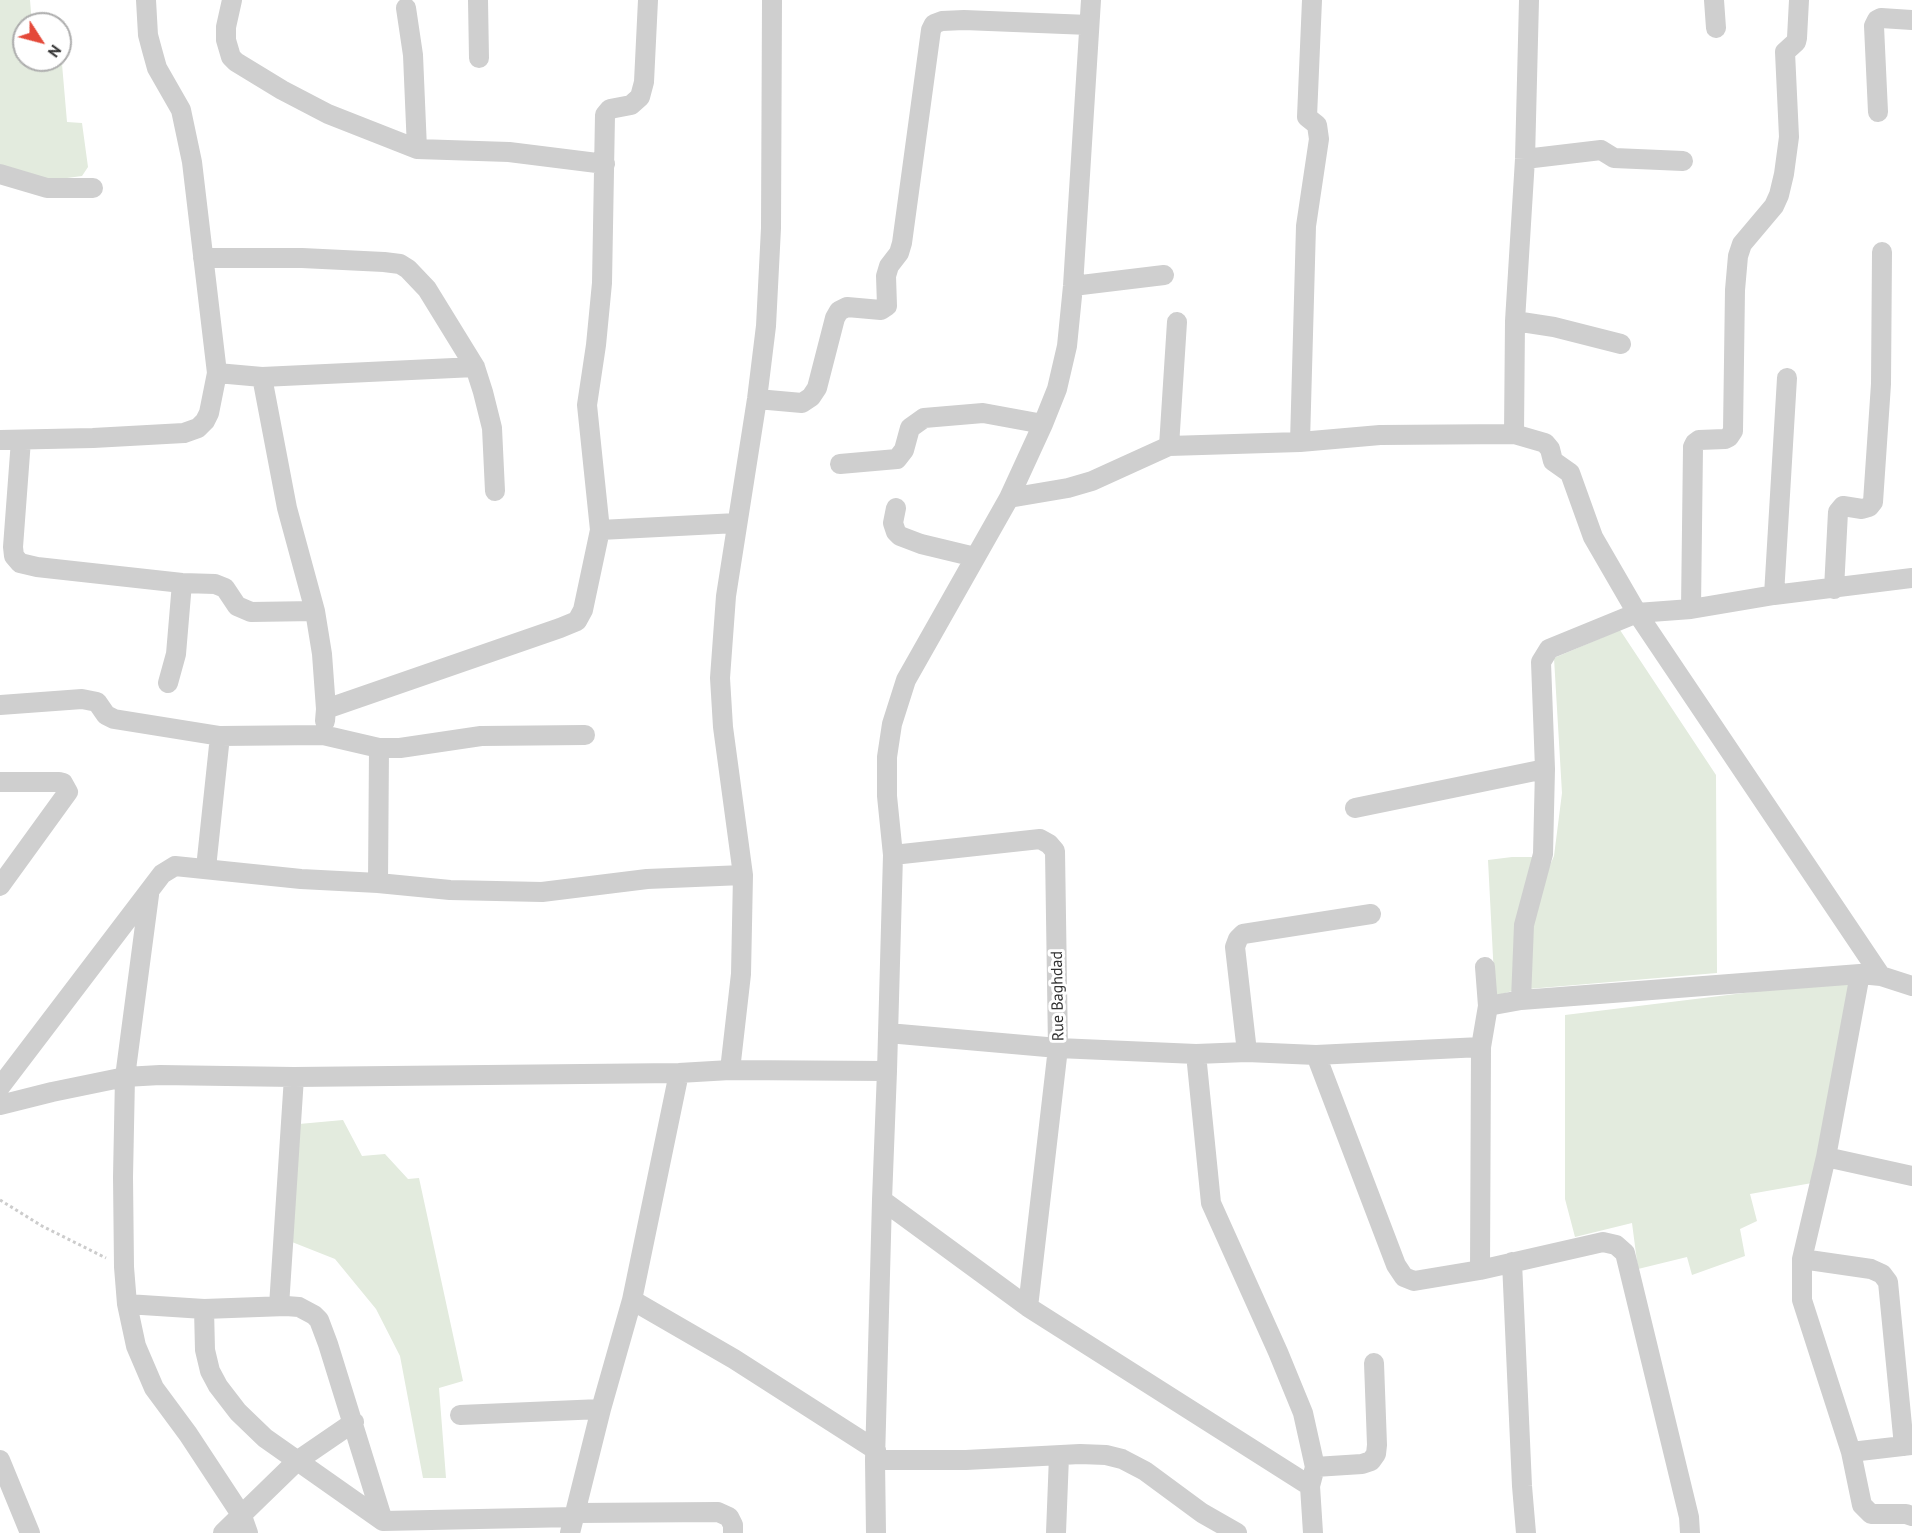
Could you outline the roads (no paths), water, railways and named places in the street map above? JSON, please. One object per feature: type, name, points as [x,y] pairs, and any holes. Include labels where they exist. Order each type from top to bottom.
[{"type":"street","points":[[0,440],[184,433],[198,428],[205,422],[212,404],[218,373],[192,162],[181,110],[157,68],[148,35],[146,0]]},
{"type":"street","points":[[232,0],[226,27],[226,40],[231,57],[282,90],[328,114],[417,149],[509,152],[605,164]]},
{"type":"street","points":[[478,0],[479,58]]},
{"type":"street","points":[[326,709],[577,621],[586,602],[600,530],[587,405],[602,283],[605,121],[607,111],[637,102],[643,90],[648,0]]},
{"type":"street","points":[[730,1070],[741,974],[743,875],[723,727],[720,678],[726,596],[766,326],[771,228],[772,0]]},
{"type":"street","points":[[876,1533],[882,1200],[893,855],[887,796],[887,757],[892,724],[906,680],[1009,498],[1057,389],[1067,346],[1073,286],[1091,0]]},
{"type":"street","points":[[1300,442],[1306,226],[1319,139],[1317,124],[1307,117],[1312,0]]},
{"type":"street","points":[[1514,435],[1515,321],[1525,159],[1529,0]]},
{"type":"street","points":[[1714,0],[1716,28]]},
{"type":"street","points":[[1691,609],[1693,447],[1699,440],[1730,437],[1732,431],[1735,290],[1738,256],[1742,244],[1774,206],[1784,174],[1789,137],[1785,52],[1796,42],[1798,0]]},
{"type":"street","points":[[406,8],[413,55],[417,149]]},
{"type":"street","points":[[1878,112],[1874,26],[1881,18],[1912,20]]},
{"type":"street","points":[[757,399],[802,403],[807,400],[817,388],[835,318],[839,311],[847,307],[881,310],[887,306],[886,276],[902,243],[931,30],[934,24],[942,21],[964,20],[1089,25]]},
{"type":"street","points":[[1525,159],[1601,150],[1614,158],[1683,161]]},
{"type":"street","points":[[0,174],[47,188],[93,188]]},
{"type":"street","points":[[1834,589],[1838,512],[1843,506],[1863,509],[1869,507],[1873,502],[1881,384],[1882,252]]},
{"type":"street","points":[[203,258],[302,258],[400,264],[414,274],[427,289],[469,355],[474,367],[492,428],[495,491]]},
{"type":"street","points":[[1073,286],[1164,275]]},
{"type":"street","points":[[1515,321],[1554,327],[1621,344]]},
{"type":"street","points":[[1169,446],[1177,322]]},
{"type":"street","points":[[218,373],[262,377],[474,367]]},
{"type":"street","points":[[262,377],[287,508],[315,611],[322,654],[326,709],[323,735]]},
{"type":"street","points":[[1774,595],[1786,378]]},
{"type":"street","points":[[840,464],[897,459],[904,450],[910,428],[924,418],[983,413],[1043,424]]},
{"type":"street","points":[[1009,498],[1068,488],[1092,481],[1169,446],[1300,442],[1380,435],[1514,435],[1548,445],[1553,461],[1570,473],[1593,537],[1637,613],[1881,976]]},
{"type":"street","points":[[21,440],[13,547],[17,560],[37,567],[222,586],[237,606],[251,612],[315,611]]},
{"type":"street","points":[[896,508],[894,523],[896,532],[900,536],[921,544],[975,557]]},
{"type":"street","points":[[600,530],[737,523]]},
{"type":"street","points":[[1521,1000],[1524,925],[1543,854],[1545,769],[1541,662],[1543,655],[1549,649],[1637,613],[1691,609],[1774,595],[1912,578]]},
{"type":"street","points":[[168,683],[176,654],[182,583]]},
{"type":"street","points":[[0,705],[82,699],[97,702],[106,715],[114,719],[220,736],[323,735],[379,748],[400,748],[481,736],[585,735]]},
{"type":"street","points":[[206,868],[220,736]]},
{"type":"street","points":[[378,883],[379,748]]},
{"type":"street","points":[[1355,808],[1545,769]]},
{"type":"street","points":[[0,782],[59,782],[63,783],[68,792],[6,871],[0,886]]},
{"type":"street","name":"Rue Baghdad","points":[[893,855],[1040,839],[1055,851],[1058,1048],[1028,1307]]},
{"type":"street","points":[[0,1087],[162,874],[170,867],[179,865],[301,879],[378,883],[450,891],[542,892],[647,879],[743,875]]},
{"type":"street","points":[[149,892],[125,1077],[124,1267],[127,1304],[136,1346],[154,1388],[188,1434],[245,1525]]},
{"type":"street","points":[[1246,1052],[1235,947],[1238,939],[1243,934],[1371,915]]},
{"type":"street","points":[[1480,1270],[1481,1047],[1488,1006],[1485,967]]},
{"type":"street","points":[[1860,974],[1826,1157],[1802,1259],[1802,1300],[1851,1452],[1862,1505],[1871,1514],[1912,1516]]},
{"type":"street","points":[[1488,1006],[1521,1000],[1860,974],[1881,976],[1912,986]]},
{"type":"street","points":[[888,1033],[1058,1048],[1196,1054],[1246,1052],[1316,1055],[1481,1047]]},
{"type":"street","points":[[1196,1054],[1211,1203],[1303,1413],[1312,1477],[1313,1533]]},
{"type":"street","points":[[1316,1055],[1396,1265],[1404,1276],[1414,1281],[1480,1270],[1603,1242],[1616,1245],[1625,1253],[1689,1517],[1690,1533]]},
{"type":"street","points":[[0,1105],[125,1077],[679,1073],[730,1070],[887,1071]]},
{"type":"street","points":[[574,1521],[601,1409],[632,1300],[679,1073]]},
{"type":"street","points":[[279,1306],[294,1077]]},
{"type":"street","points":[[1826,1157],[1912,1176]]},
{"type":"street","points":[[882,1200],[1028,1307],[1312,1477],[1371,1461],[1376,1454],[1374,1363]]},
{"type":"street","points":[[1802,1259],[1871,1269],[1882,1274],[1888,1282],[1908,1445],[1851,1452]]},
{"type":"street","points":[[1512,1262],[1526,1533]]},
{"type":"street","points":[[632,1300],[734,1359],[876,1455],[966,1460],[1091,1454],[1122,1459],[1145,1471],[1202,1513],[1237,1533]]},
{"type":"street","points":[[127,1304],[204,1310],[279,1306],[308,1310],[319,1320],[354,1422],[379,1527]]},
{"type":"street","points":[[204,1310],[207,1360],[218,1386],[251,1426],[379,1527],[574,1521],[718,1512],[729,1517],[733,1525],[733,1533]]},
{"type":"street","points":[[460,1415],[601,1409]]},
{"type":"street","points":[[224,1533],[245,1525],[297,1461],[354,1422]]},
{"type":"street","points":[[1056,1533],[1059,1456]]},
{"type":"street","points":[[0,1460],[30,1533]]},
{"type":"street","points":[[1201,1533],[1202,1513]]}]
